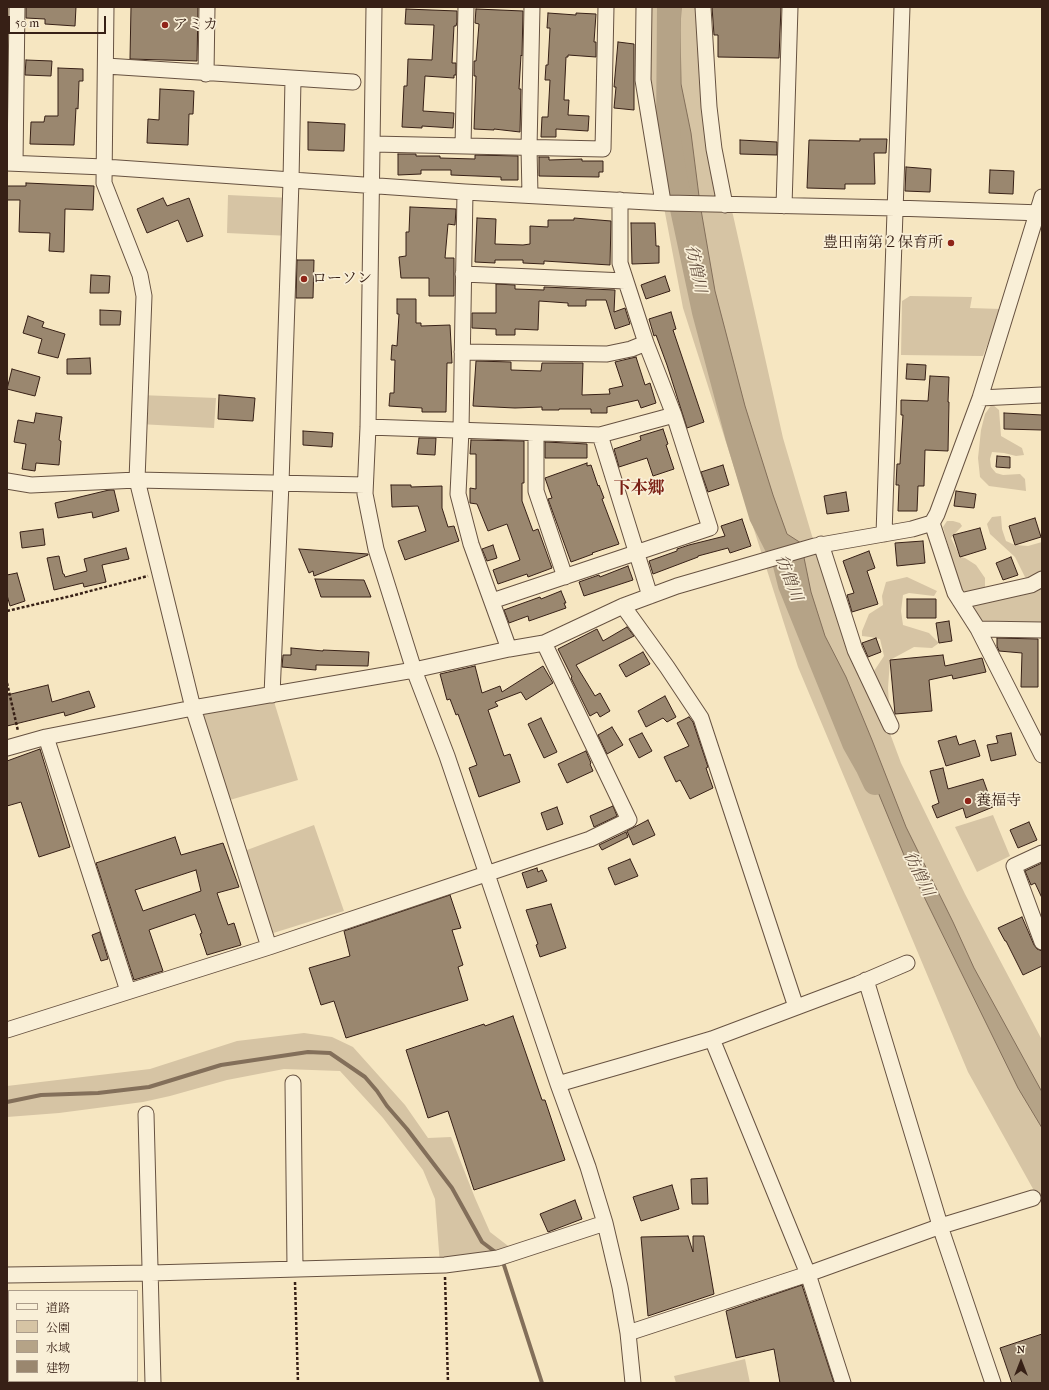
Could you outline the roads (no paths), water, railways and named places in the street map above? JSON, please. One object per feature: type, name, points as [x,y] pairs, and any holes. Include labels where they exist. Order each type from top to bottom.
[{"type":"street","points":[[17,7],[12,54],[11,163],[104,167],[291,181],[620,200],[724,205],[895,208],[1040,213]]},
{"type":"street","points":[[106,7],[104,183],[140,275],[144,296],[137,480],[193,708],[269,946]]},
{"type":"street","points":[[206,74],[207,7]]},
{"type":"street","points":[[374,7],[368,427],[365,494],[376,549],[414,670],[447,756],[558,1084],[588,1167],[605,1223],[620,1287],[628,1333],[633,1383]]},
{"type":"street","points":[[463,146],[466,7]]},
{"type":"street","points":[[530,195],[529,148],[532,7]]},
{"type":"street","points":[[373,144],[603,149],[606,7]]},
{"type":"street","points":[[644,7],[643,80],[665,202]]},
{"type":"street","points":[[703,7],[709,107],[714,149],[724,205]]},
{"type":"street","points":[[784,206],[790,7]]},
{"type":"street","points":[[884,534],[902,7]]},
{"type":"street","points":[[106,66],[206,74],[353,82]]},
{"type":"street","points":[[272,695],[282,483],[293,78]]},
{"type":"street","points":[[464,192],[461,430],[458,494],[471,544],[509,649]]},
{"type":"street","points":[[14,746],[46,737],[193,708],[414,670],[509,649],[544,643],[623,606],[677,586],[818,545],[912,529],[932,522],[938,514],[980,398],[1040,213],[1042,197]]},
{"type":"street","points":[[492,601],[710,528],[674,415],[646,343],[620,263],[620,200]]},
{"type":"street","points":[[464,274],[625,281]]},
{"type":"street","points":[[462,352],[607,354],[631,349],[646,343]]},
{"type":"street","points":[[980,398],[1042,395]]},
{"type":"street","points":[[368,427],[600,435],[674,415]]},
{"type":"street","points":[[536,433],[536,491],[565,577]]},
{"type":"street","points":[[600,435],[650,596]]},
{"type":"street","points":[[7,481],[31,485],[137,480],[365,484]]},
{"type":"street","points":[[932,522],[955,593],[978,629],[1042,755]]},
{"type":"street","points":[[818,545],[855,650],[891,726]]},
{"type":"street","points":[[960,601],[1031,585],[1042,579]]},
{"type":"street","points":[[623,606],[701,718],[796,1007]]},
{"type":"street","points":[[978,629],[1042,630]]},
{"type":"street","points":[[7,1030],[269,946],[486,874],[590,838],[629,820],[544,643]]},
{"type":"street","points":[[46,737],[128,991]]},
{"type":"street","points":[[1042,853],[1014,866],[1042,942]]},
{"type":"street","points":[[558,1084],[631,1064],[712,1039],[907,964]]},
{"type":"street","points":[[866,980],[941,1226],[993,1383]]},
{"type":"street","points":[[712,1039],[808,1274],[843,1383]]},
{"type":"street","points":[[293,1083],[295,1268]]},
{"type":"street","points":[[146,1114],[153,1383]]},
{"type":"street","points":[[628,1333],[808,1274],[941,1226],[1033,1198]]},
{"type":"street","points":[[7,1275],[151,1273],[445,1265],[498,1258],[605,1223]]},
{"type":"water","points":[[661,7],[681,7],[681,84],[691,133],[700,204],[715,291],[745,406],[773,495],[787,534],[801,543],[811,592],[825,636],[846,677],[906,827],[974,968],[1042,1092],[1042,1128],[1018,1088],[906,860],[873,780],[850,734],[781,556],[765,524],[733,422],[718,367],[696,277],[677,183]]},
{"type":"waterway","name":"彷僧川","points":[[669,7],[668,134],[675,176],[704,312],[737,436],[761,516],[784,561],[790,585],[854,743],[875,783]]},
{"type":"waterway","points":[[7,1102],[41,1095],[98,1093],[149,1087],[221,1065],[308,1052],[330,1053],[365,1077],[377,1091],[387,1106],[407,1129],[452,1188],[482,1242],[498,1254]]},
{"type":"waterway","points":[[502,1259],[542,1383]]},
{"type":"place","name":"アミカ","points":[[165,25]]},
{"type":"place","name":"豊田南第２保育所","points":[[951,243]]},
{"type":"place","name":"ローソン","points":[[304,279]]},
{"type":"place","name":"養福寺","points":[[968,801]]},
{"type":"district","name":"下本郷","points":[[639,489]]}]
